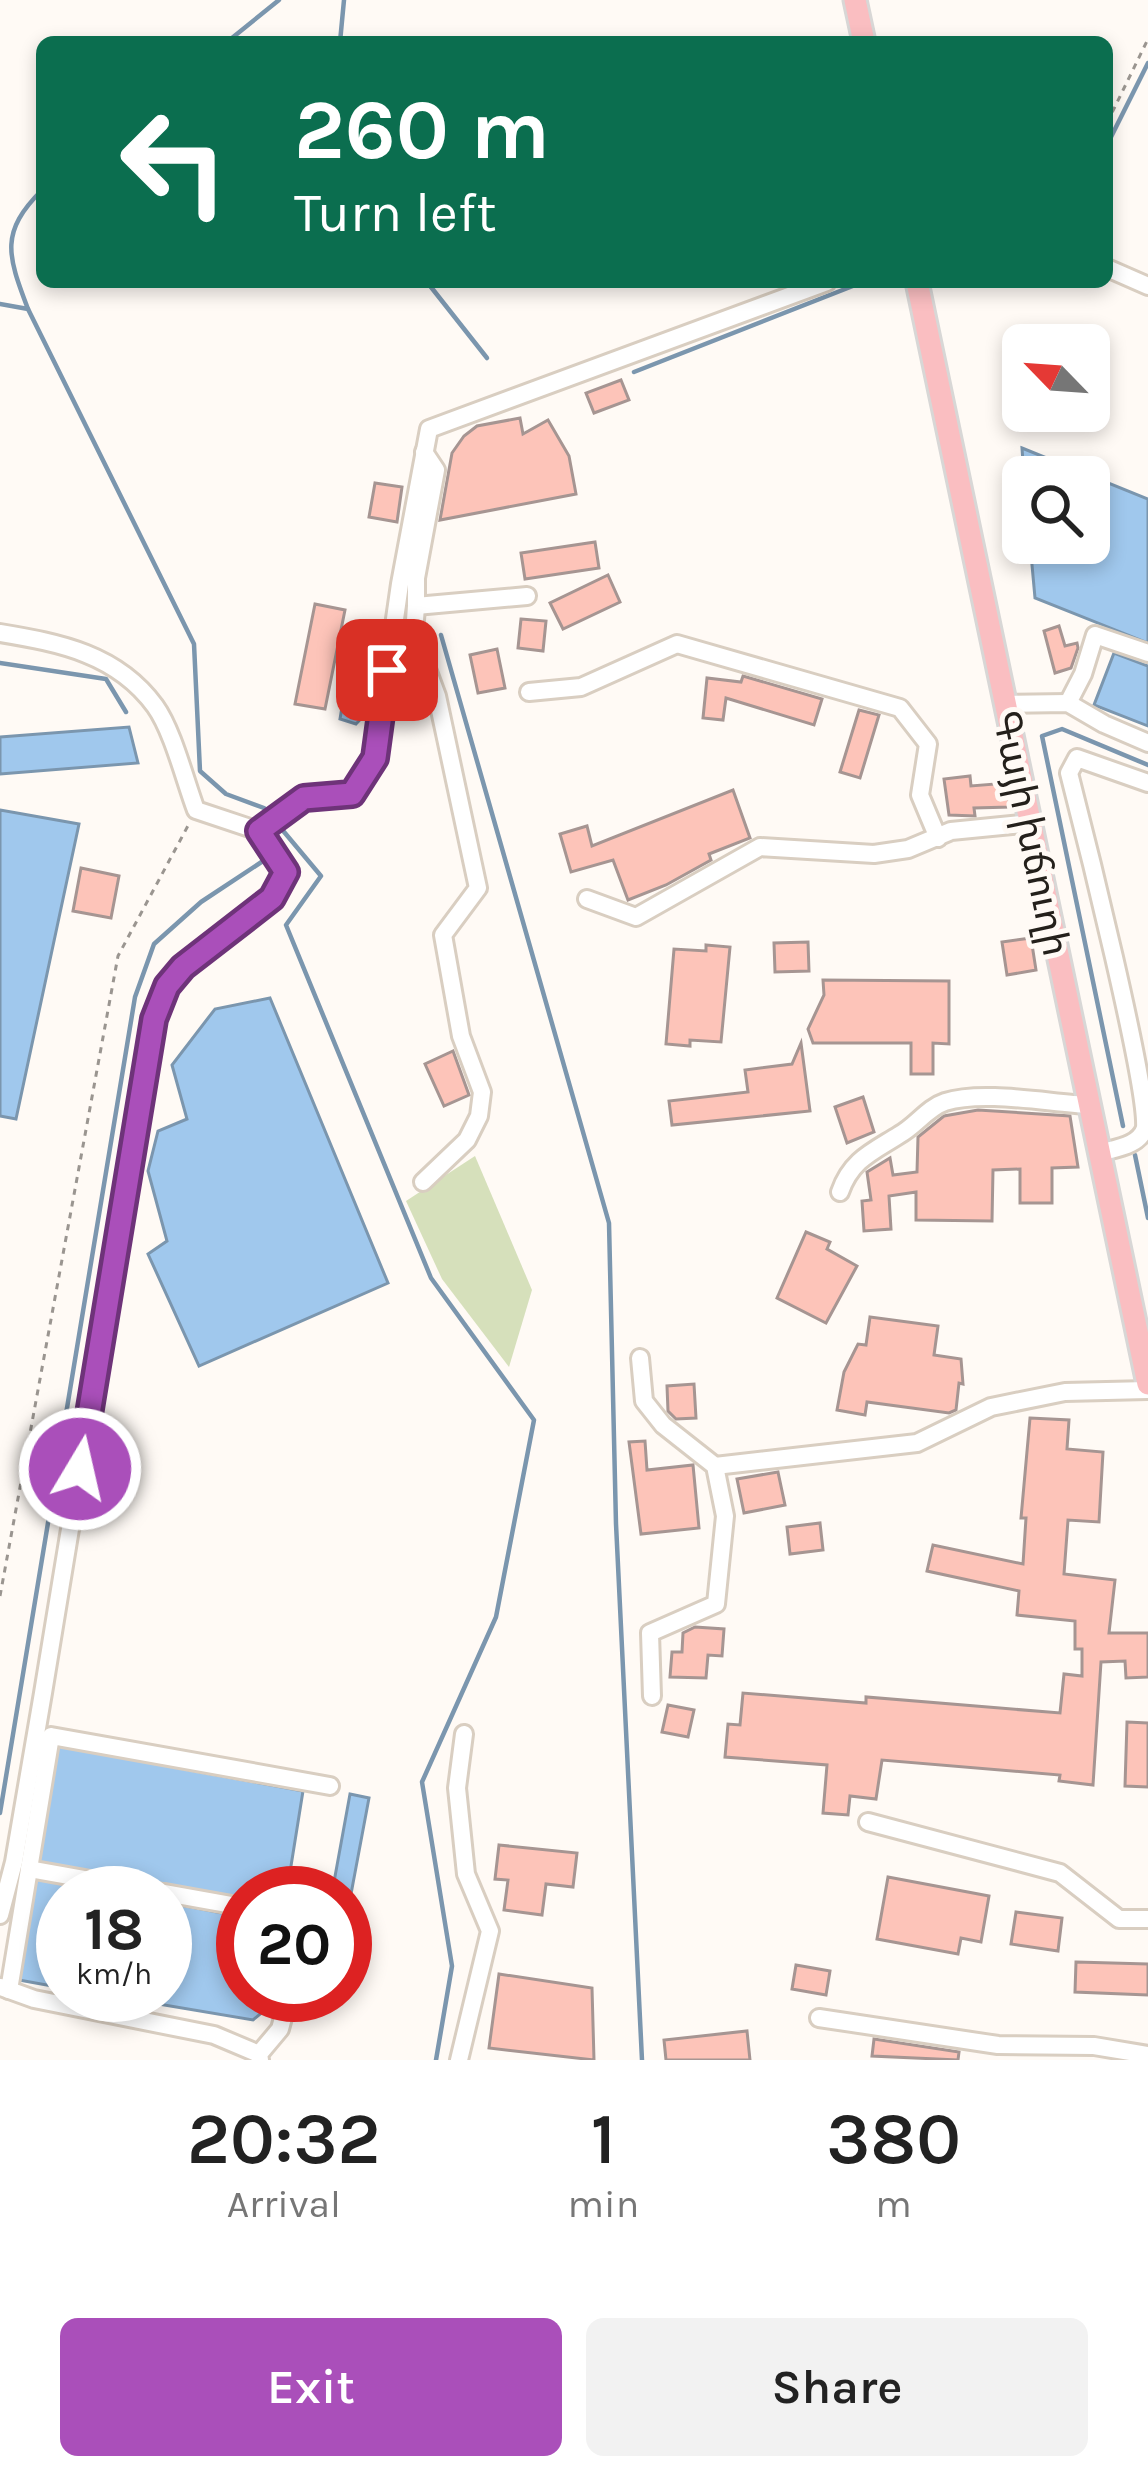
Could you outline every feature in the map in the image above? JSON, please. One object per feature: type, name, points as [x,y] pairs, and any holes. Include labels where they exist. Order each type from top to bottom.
[{"type":"main road","points":[[855,0],[863,36]]},
{"type":"main road","name":"Գայի խճուղի","points":[[918,288],[1148,1387]]},
{"type":"street","points":[[1113,271],[1148,286]]},
{"type":"street","points":[[261,829],[304,798],[352,794],[375,758],[429,429],[811,288]]},
{"type":"street","points":[[423,1182],[467,1140],[482,1092],[461,1036],[443,935],[478,888],[437,696],[414,634],[416,578],[436,470],[424,452]]},
{"type":"street","points":[[416,606],[527,596]]},
{"type":"street","points":[[0,633],[64,643],[122,670],[158,709],[196,811],[261,829],[286,872],[272,898],[183,967],[167,986],[154,1019],[28,1778],[0,1915]]},
{"type":"street","points":[[1068,703],[1096,634],[1148,653]]},
{"type":"street","points":[[530,692],[581,687],[677,644],[900,707],[928,744],[920,795],[938,838]]},
{"type":"street","points":[[1004,704],[1068,703],[1148,743]]},
{"type":"street","points":[[1099,1154],[1133,1143],[1144,1133],[1147,1118],[1140,1056],[1069,773],[1077,758],[1148,783]]},
{"type":"street","points":[[587,899],[636,917],[760,847],[874,854],[908,849],[951,831],[1032,823]]},
{"type":"street","points":[[840,1192],[847,1172],[863,1156],[944,1102],[985,1099],[1088,1105]]},
{"type":"street","points":[[640,1358],[644,1402],[664,1425],[715,1466],[725,1516],[716,1604],[650,1633],[652,1696]]},
{"type":"street","points":[[715,1466],[917,1443],[991,1407],[1065,1391],[1148,1387]]},
{"type":"street","points":[[459,2060],[490,1931],[466,1874],[457,1787],[464,1734]]},
{"type":"street","points":[[282,2022],[260,2057],[214,2036],[34,1999],[4,1988],[51,1736],[330,1786]]},
{"type":"street","points":[[868,1822],[1060,1874],[1119,1919],[1148,1919]]},
{"type":"street","points":[[29,1869],[36,1870]]},
{"type":"street","points":[[819,2018],[998,2044],[1094,2046],[1148,2055]]},
{"type":"path","points":[[1113,111],[1148,39]]},
{"type":"path","points":[[0,1596],[118,956],[196,811]]},
{"type":"green space","points":[[475,1156],[532,1290],[509,1367],[442,1279],[406,1201]]},
{"type":"water","points":[[1110,484],[1148,499],[1148,643],[1035,598],[1032,564],[1110,564]]},
{"type":"water","points":[[354,637],[374,639],[379,674],[371,705],[356,724],[340,719]]},
{"type":"water","points":[[1114,653],[1148,666],[1148,726],[1094,705]]},
{"type":"water","points":[[129,727],[138,763],[0,774],[0,737]]},
{"type":"water","points":[[0,810],[79,824],[16,1119],[0,1116]]},
{"type":"water","points":[[270,998],[388,1283],[199,1366],[148,1254],[167,1241],[148,1171],[158,1131],[187,1119],[172,1065],[215,1009]]},
{"type":"water","points":[[56,1745],[303,1791],[291,1866],[216,1866],[216,1894],[192,1890],[192,1866],[37,1864]]},
{"type":"water","points":[[350,1794],[369,1798],[356,1866],[337,1866]]},
{"type":"water","points":[[36,1879],[36,1983],[19,1980]]},
{"type":"water","points":[[192,1907],[216,1912],[216,2014],[192,2010]]},
{"type":"building","points":[[621,380],[629,400],[594,413],[586,393]]},
{"type":"building","points":[[520,418],[523,434],[548,420],[569,456],[576,494],[440,520],[452,453],[464,436],[477,426]]},
{"type":"building","points":[[375,483],[402,487],[397,522],[369,517]]},
{"type":"building","points":[[595,542],[599,568],[525,579],[521,553]]},
{"type":"building","points":[[608,575],[620,602],[563,629],[550,603]]},
{"type":"building","points":[[315,604],[345,610],[325,709],[295,704]]},
{"type":"building","points":[[521,619],[546,621],[543,651],[518,648]]},
{"type":"building","points":[[1059,626],[1065,646],[1077,643],[1078,648],[1071,668],[1055,673],[1044,631]]},
{"type":"building","points":[[497,649],[505,688],[478,693],[470,655]]},
{"type":"building","points":[[743,676],[822,699],[814,725],[726,698],[723,720],[703,718],[707,678],[741,682]]},
{"type":"building","points":[[859,710],[879,715],[860,778],[840,772]]},
{"type":"building","points":[[970,776],[971,786],[1007,783],[1010,807],[974,808],[975,816],[949,815],[944,779]]},
{"type":"building","points":[[733,790],[750,838],[709,854],[711,860],[666,885],[628,900],[613,860],[571,872],[560,834],[587,826],[592,846]]},
{"type":"building","points":[[81,868],[119,876],[111,918],[73,911]]},
{"type":"building","points":[[1031,938],[1036,970],[1007,975],[1002,942]]},
{"type":"building","points":[[808,942],[809,971],[775,972],[774,943]]},
{"type":"building","points":[[706,945],[730,947],[721,1042],[666,1044],[674,949],[706,951]]},
{"type":"building","points":[[823,980],[949,981],[949,1044],[933,1043],[933,1074],[911,1074],[911,1043],[813,1043],[808,1029],[824,995]]},
{"type":"building","points":[[801,1043],[810,1111],[672,1125],[669,1101],[748,1092],[745,1070],[792,1064]]},
{"type":"building","points":[[453,1051],[469,1095],[444,1106],[425,1064]]},
{"type":"building","points":[[863,1097],[874,1132],[847,1143],[835,1107]]},
{"type":"building","points":[[978,1110],[1070,1116],[1078,1167],[1052,1168],[1052,1203],[1020,1203],[1020,1169],[993,1170],[992,1221],[916,1220],[916,1192],[889,1196],[891,1229],[864,1231],[862,1201],[871,1200],[867,1172],[890,1158],[893,1175],[917,1172],[918,1137],[944,1116]]},
{"type":"building","points":[[806,1232],[830,1242],[827,1249],[857,1266],[826,1323],[777,1298]]},
{"type":"building","points":[[870,1317],[938,1326],[934,1355],[961,1359],[963,1384],[959,1383],[956,1410],[949,1413],[867,1402],[865,1415],[837,1410],[844,1372],[858,1344],[866,1345]]},
{"type":"building","points":[[694,1384],[696,1418],[676,1419],[668,1411],[667,1386]]},
{"type":"building","points":[[1030,1418],[1069,1420],[1067,1449],[1103,1452],[1099,1522],[1068,1520],[1064,1574],[1115,1580],[1109,1633],[1148,1633],[1148,1677],[1126,1678],[1125,1661],[1101,1662],[1093,1785],[1059,1781],[1060,1775],[882,1760],[876,1799],[850,1796],[848,1815],[823,1813],[827,1765],[725,1757],[728,1724],[740,1725],[743,1693],[866,1703],[866,1697],[1060,1713],[1064,1674],[1082,1676],[1075,1621],[1017,1615],[1019,1591],[927,1571],[933,1545],[1023,1564],[1026,1518],[1021,1518]]},
{"type":"building","points":[[645,1441],[647,1470],[693,1465],[699,1528],[641,1534],[629,1442]]},
{"type":"building","points":[[778,1472],[785,1505],[744,1513],[737,1479]]},
{"type":"building","points":[[820,1523],[823,1550],[790,1554],[787,1527]]},
{"type":"building","points":[[695,1627],[724,1629],[722,1656],[708,1655],[706,1678],[670,1677],[672,1652],[682,1652],[683,1633]]},
{"type":"building","points":[[668,1705],[694,1710],[688,1737],[662,1732]]},
{"type":"building","points":[[1127,1722],[1148,1723],[1148,1787],[1125,1786]]},
{"type":"building","points":[[499,1845],[577,1853],[573,1887],[546,1884],[542,1915],[504,1910],[508,1880],[495,1879]]},
{"type":"building","points":[[888,1877],[989,1896],[981,1942],[961,1938],[958,1954],[877,1939]]},
{"type":"building","points":[[1016,1912],[1062,1918],[1058,1951],[1011,1944]]},
{"type":"building","points":[[1076,1962],[1148,1964],[1148,1995],[1075,1992]]},
{"type":"building","points":[[796,1965],[830,1971],[826,1995],[792,1989]]},
{"type":"building","points":[[499,1974],[592,1988],[594,2060],[489,2048]]},
{"type":"building","points":[[747,2031],[750,2060],[666,2060],[664,2040]]},
{"type":"building","points":[[874,2039],[959,2052],[958,2060],[872,2056]]},
{"type":"waterway","points":[[234,36],[279,0]]},
{"type":"waterway","points":[[341,36],[344,0]]},
{"type":"waterway","points":[[1113,133],[1148,63]]},
{"type":"waterway","points":[[36,196],[14,232],[15,273],[28,309],[194,644],[200,771],[226,794],[264,808],[321,876],[286,925],[431,1278],[534,1420],[496,1617],[422,1782],[452,1966],[436,2060]]},
{"type":"waterway","points":[[432,288],[487,358]]},
{"type":"waterway","points":[[634,372],[848,288]]},
{"type":"waterway","points":[[0,304],[28,309]]},
{"type":"waterway","points":[[441,635],[609,1223],[616,1524],[642,2060]]},
{"type":"waterway","points":[[0,663],[106,679],[126,712]]},
{"type":"waterway","points":[[1123,1126],[1042,736],[1062,729],[1148,765]]},
{"type":"waterway","points":[[0,1813],[135,997],[154,944],[201,902],[266,859]]},
{"type":"waterway","points":[[1135,1155],[1148,1218]]},
{"type":"route","points":[[80,1469],[154,1019],[167,986],[183,967],[272,898],[286,872],[259,831],[304,798],[352,794],[375,758],[387,670]]}]
